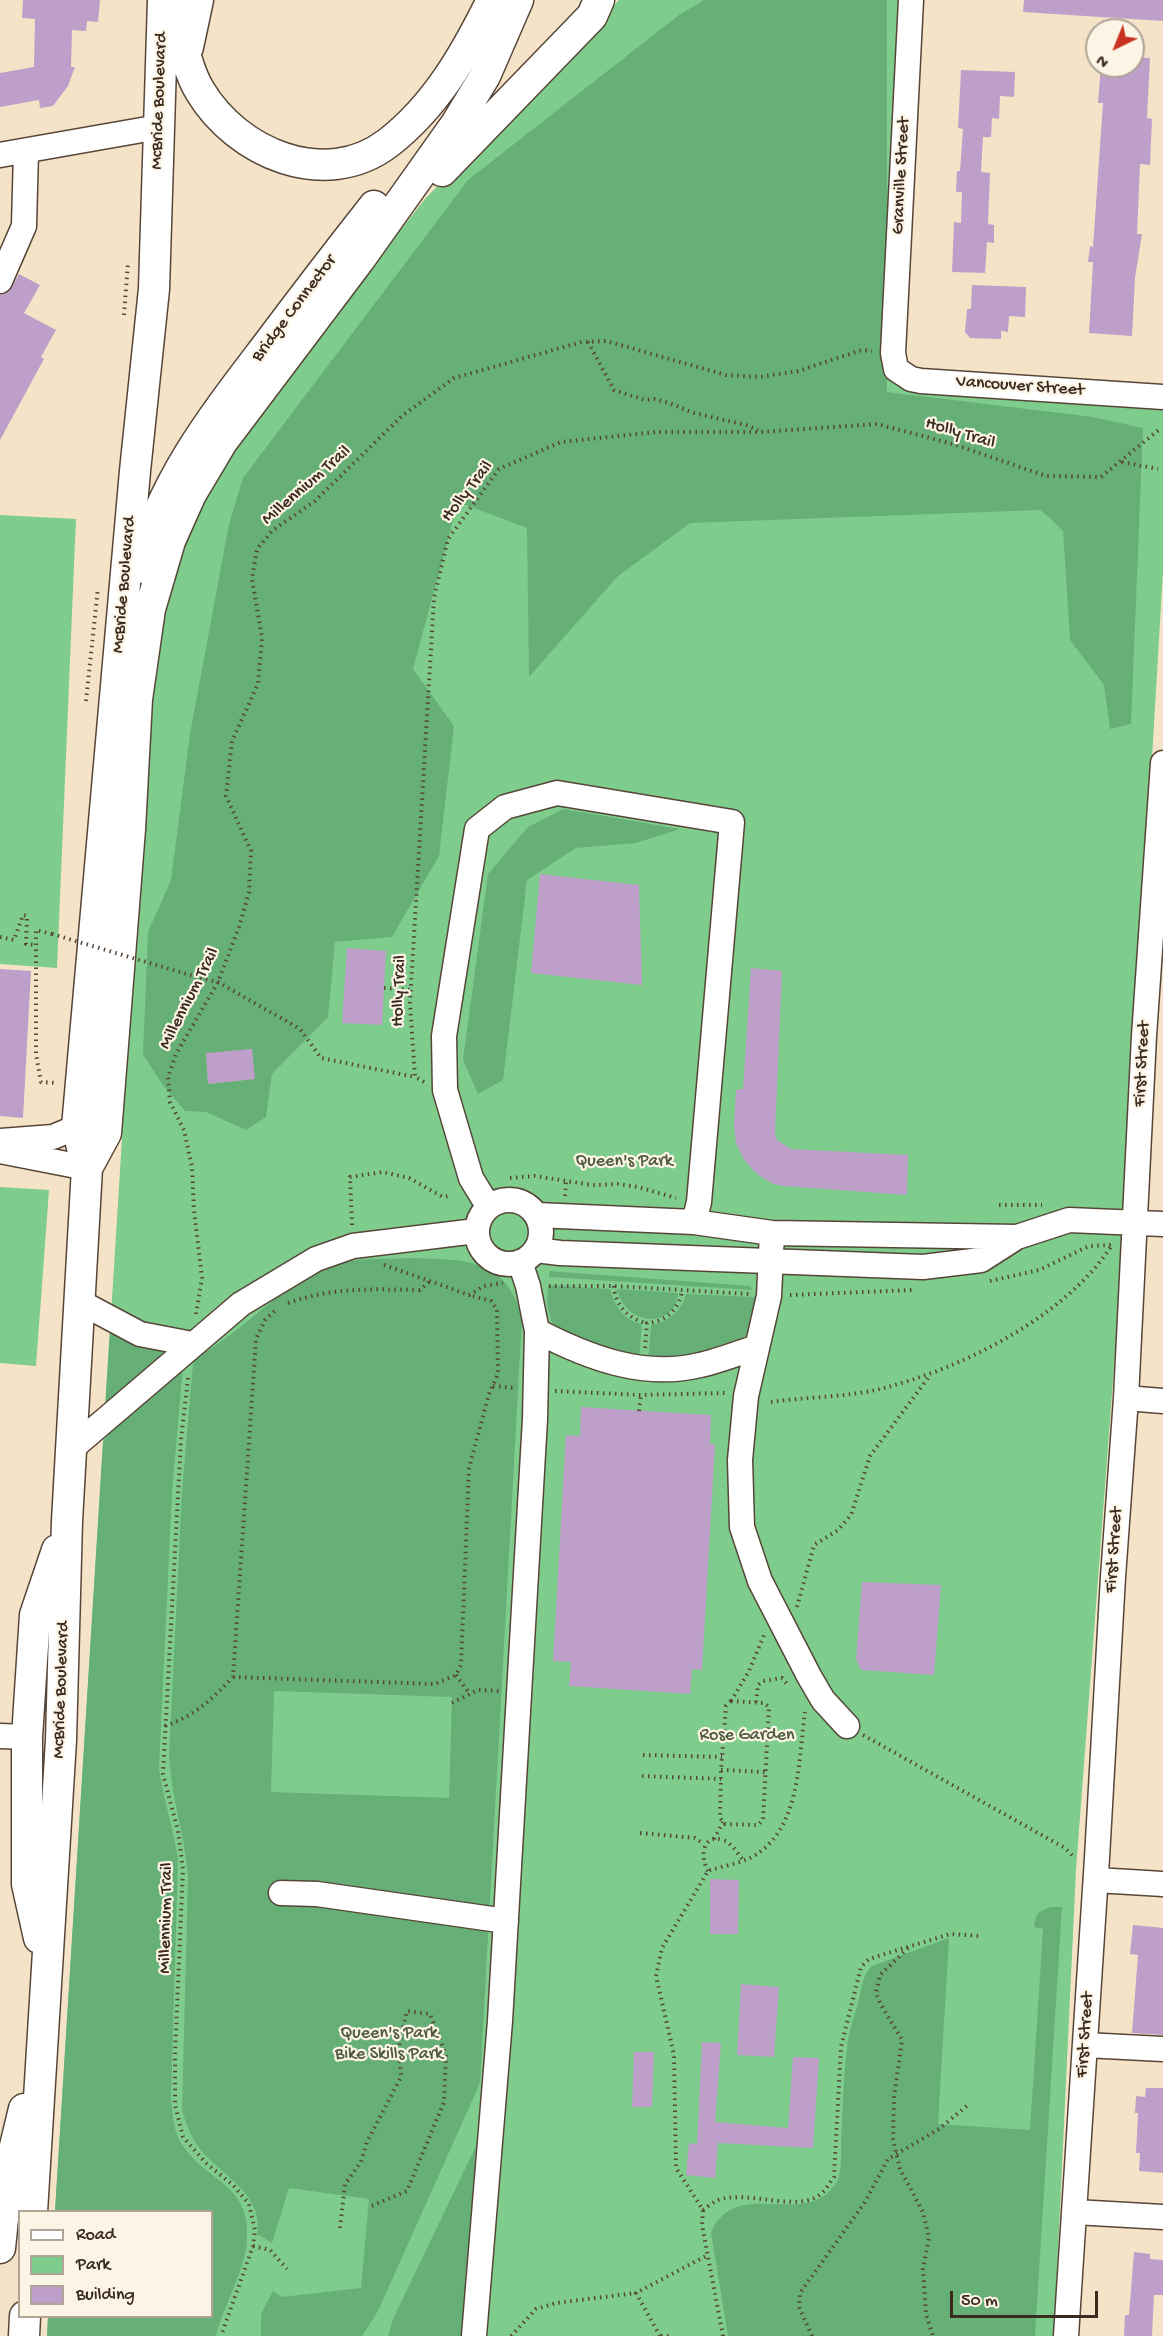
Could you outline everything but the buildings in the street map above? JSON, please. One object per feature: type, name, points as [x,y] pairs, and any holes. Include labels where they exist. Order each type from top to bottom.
[{"type":"main road","name":"McBride Boulevard","points":[[32,2210],[61,1740],[70,1450],[87,1168],[77,1126],[154,289],[163,0]]},
{"type":"main road","points":[[172,0],[187,56],[200,90],[210,106],[232,130],[248,142],[281,159],[317,164],[353,160],[369,155],[404,130],[466,51],[494,0]]},
{"type":"main road","points":[[187,56],[198,0]]},
{"type":"main road","name":"Bridge Connector","points":[[121,632],[146,544],[180,467],[200,434],[438,122],[475,59],[494,0]]},
{"type":"main road","name":"Bridge Connector","points":[[150,609],[171,541],[191,494],[222,442],[360,258],[456,124],[485,76],[518,0]]},
{"type":"main road","points":[[360,258],[470,140],[592,16],[598,0]]},
{"type":"main road","name":"McBride Boulevard","points":[[87,1168],[106,1133],[130,829],[137,699],[150,609]]},
{"type":"main road","points":[[47,1975],[27,1884],[13,1736],[35,1615],[67,1521]]},
{"type":"main road","points":[[0,2248],[7,2179],[43,2033]]},
{"type":"main road","points":[[24,2336],[25,2318]]},
{"type":"street","name":"Granville Street","points":[[893,353],[911,0]]},
{"type":"street","points":[[0,155],[159,127]]},
{"type":"street","points":[[0,281],[24,226],[26,151]]},
{"type":"street","name":"Vancouver Street","points":[[893,353],[896,369],[911,379],[921,381],[1163,397]]},
{"type":"street","name":"First Street","points":[[1066,2336],[1126,1398],[1134,1222],[1153,1036],[1163,763]]},
{"type":"street","points":[[488,1206],[471,1178],[445,1090],[444,1036],[477,829],[505,807],[557,793],[732,822],[699,1202],[690,1212]]},
{"type":"street","points":[[0,1141],[52,1137],[77,1126]]},
{"type":"street","points":[[0,1151],[87,1168]]},
{"type":"street","points":[[474,2336],[506,1921],[535,1419],[537,1331],[528,1286],[528,1256],[542,1232],[537,1215],[529,1206],[520,1201],[509,1199],[498,1201],[488,1206],[482,1213],[476,1231],[477,1240],[486,1255],[502,1264],[528,1256],[560,1254],[923,1267],[981,1260],[1017,1237],[1069,1220],[1163,1224]]},
{"type":"street","points":[[537,1215],[690,1212],[772,1233],[1017,1237]]},
{"type":"street","points":[[70,1450],[241,1304],[316,1258],[353,1246],[476,1231]]},
{"type":"street","points":[[772,1233],[769,1296],[746,1396],[740,1460],[742,1527],[760,1581],[823,1700],[847,1726]]},
{"type":"street","points":[[80,1302],[140,1334],[192,1344]]},
{"type":"street","points":[[537,1331],[576,1352],[600,1360],[633,1366],[672,1369],[699,1366],[757,1347]]},
{"type":"street","points":[[1126,1398],[1163,1401]]},
{"type":"street","points":[[1096,1880],[1163,1884]]},
{"type":"street","points":[[281,1893],[317,1894],[506,1921]]},
{"type":"street","points":[[1085,2045],[1163,2049]]},
{"type":"street","points":[[1075,2212],[1163,2217]]},
{"type":"path","name":"Millennium Trail","points":[[195,1319],[202,1278],[192,1167],[184,1130],[170,1102],[168,1077],[176,1054],[218,982],[239,927],[249,892],[251,851],[226,796],[232,741],[258,684],[262,638],[252,579],[257,549],[273,530],[315,501],[402,415],[454,378],[538,353],[588,342],[606,341],[726,375],[759,377],[798,371],[862,350],[893,353]]},
{"type":"path","points":[[588,342],[614,390],[746,425],[761,432]]},
{"type":"path","name":"Holly Trail","points":[[415,1077],[412,990],[429,652],[434,598],[448,539],[499,469],[561,442],[656,432],[761,432],[877,424],[953,444],[1046,476],[1101,477],[1161,428]]},
{"type":"path","points":[[1122,462],[1158,470]]},
{"type":"path","points":[[0,937],[14,940],[23,915],[27,916],[26,944],[36,945]]},
{"type":"path","points":[[81,1086],[41,1082],[36,1054],[36,930],[218,982],[300,1029],[321,1058],[415,1077],[445,1090]]},
{"type":"path","points":[[384,988],[412,990]]},
{"type":"path","points":[[352,1232],[350,1178],[383,1172],[409,1178],[443,1197],[448,1196]]},
{"type":"path","points":[[510,1178],[535,1176],[566,1182],[639,1187],[690,1212]]},
{"type":"path","points":[[771,1401],[878,1390],[931,1375],[979,1353],[1042,1317],[1099,1264],[1112,1245]]},
{"type":"path","points":[[233,1677],[435,1684],[456,1675],[461,1665],[470,1468],[498,1374],[497,1310],[491,1302],[387,1265],[377,1266]]},
{"type":"path","points":[[558,1286],[559,1276]]},
{"type":"path","points":[[165,1726],[187,1719],[233,1677],[256,1339],[265,1320],[282,1305],[306,1297],[349,1289],[420,1290],[430,1281]]},
{"type":"path","points":[[469,1295],[484,1286],[504,1282]]},
{"type":"path","points":[[548,1286],[614,1286],[755,1295]]},
{"type":"path","points":[[614,1286],[617,1299],[626,1313],[633,1319],[647,1323]]},
{"type":"path","name":"Millennium Trail","points":[[189,1372],[181,1440],[163,1774],[178,1831],[183,1869],[175,2105],[183,2137],[207,2164],[233,2185],[249,2204],[255,2230],[253,2246],[221,2336]]},
{"type":"path","points":[[731,1701],[764,1703],[769,1707],[763,1820],[758,1825],[725,1824],[720,1818],[726,1706],[757,1653],[767,1623],[784,1626],[814,1545],[838,1530],[851,1515],[870,1456],[923,1382],[931,1375]]},
{"type":"path","points":[[493,1386],[515,1388]]},
{"type":"path","points":[[554,1391],[641,1395],[733,1393]]},
{"type":"path","points":[[456,1675],[470,1694]]},
{"type":"path","points":[[756,1702],[758,1685],[763,1681],[782,1678]]},
{"type":"path","points":[[452,1703],[478,1690],[504,1691]]},
{"type":"path","points":[[723,2336],[706,2256],[702,2226],[703,2210],[676,2168],[674,2055],[656,1976],[662,1948],[708,1871],[750,1858],[775,1839],[784,1824],[792,1803],[806,1702]]},
{"type":"path","points":[[847,1726],[1065,1848],[1073,1856]]},
{"type":"path","points":[[642,1755],[722,1757]]},
{"type":"path","points":[[721,1770],[765,1772]]},
{"type":"path","points":[[642,1776],[721,1779]]},
{"type":"path","points":[[714,1839],[723,1822]]},
{"type":"path","points":[[640,1833],[695,1838],[704,1845]]},
{"type":"path","points":[[708,1871],[703,1863],[704,1845],[707,1841],[714,1839],[729,1844],[743,1860]]},
{"type":"path","points":[[703,2210],[718,2200],[730,2198],[751,2196],[786,2202],[805,2201],[822,2193],[834,2177],[842,2046],[861,1967],[869,1959],[950,1934],[980,1936]]},
{"type":"path","points":[[910,1946],[880,1975],[876,1985],[880,2003],[902,2040],[894,2098],[894,2140],[900,2169],[923,2212],[929,2238],[923,2269],[926,2314],[933,2336]]},
{"type":"path","points":[[340,2228],[345,2184],[361,2162],[367,2142],[401,2077],[399,2046],[407,2011],[430,2014],[446,2055],[444,2102],[407,2191],[369,2207]]},
{"type":"path","points":[[812,2336],[799,2307],[800,2293],[865,2202],[888,2159],[939,2129],[968,2105]]},
{"type":"path","points":[[253,2246],[270,2250],[287,2269]]},
{"type":"path","points":[[511,2336],[536,2309],[556,2302],[636,2293],[706,2256]]},
{"type":"path","points":[[636,2293],[660,2336],[673,2336]]},
{"type":"green space","name":"Queen's Park","points":[[619,0],[900,0],[890,376],[1163,410],[1163,572],[1123,1248],[1076,1870],[1054,2336],[47,2336],[48,2318],[213,2318],[213,2210],[55,2210],[150,690],[166,590],[200,503],[239,438],[424,200]]},
{"type":"green space","points":[[704,0],[887,0],[887,392],[1093,417],[1143,428],[1131,724],[1110,729],[1104,685],[1070,640],[1063,531],[1041,510],[690,523],[617,577],[529,677],[527,528],[458,502],[413,669],[454,726],[439,856],[392,937],[335,942],[328,1017],[272,1074],[266,1117],[246,1130],[206,1112],[185,1111],[162,1084],[143,1054],[148,932],[171,880],[190,734],[229,524],[243,478],[468,180],[679,15]],"holes":[[[252,1049],[254,1079],[208,1084],[206,1054]]]},
{"type":"green space","points":[[0,515],[76,519],[57,968],[0,964]]},
{"type":"green space","points":[[563,809],[680,829],[636,843],[576,848],[527,880],[503,1080],[478,1094],[463,1060],[488,874],[528,827]]},
{"type":"green space","points":[[0,1187],[49,1190],[36,1366],[0,1363]]},
{"type":"green space","name":"Queen's Park Bike Skills Park","points":[[410,1258],[464,1261],[493,1272],[505,1282],[522,1317],[480,2083],[378,2311],[362,2336],[261,2336],[261,2314],[273,2291],[282,2297],[361,2288],[369,2199],[289,2188],[272,2243],[257,2234],[258,2222],[250,2200],[244,2191],[199,2148],[182,2111],[188,1877],[169,1756],[182,1492],[194,1358],[232,1334],[285,1291],[324,1269],[345,1262]],"holes":[[[274,1691],[452,1697],[449,1798],[271,1792]]]},
{"type":"green space","points":[[549,1271],[750,1286],[752,1290],[549,1277]]},
{"type":"green space","points":[[548,1285],[610,1289],[614,1301],[625,1316],[642,1324],[639,1360],[623,1358],[553,1327],[547,1304]]},
{"type":"green space","points":[[617,1289],[678,1293],[669,1313],[650,1319],[640,1317],[630,1311],[622,1302]]},
{"type":"green space","points":[[686,1294],[755,1297],[754,1318],[747,1333],[736,1344],[720,1351],[684,1358],[648,1361],[651,1325],[673,1315],[681,1306]]},
{"type":"green space","points":[[110,1329],[155,1343],[172,1354],[105,1408]]},
{"type":"green space","points":[[183,1365],[172,1493],[159,1768],[178,1860],[171,2098],[175,2129],[183,2146],[193,2158],[235,2196],[242,2207],[246,2222],[247,2240],[243,2263],[216,2336],[47,2336],[48,2318],[213,2318],[213,2210],[55,2210],[103,1442],[122,1419]]},
{"type":"green space","points":[[1051,1907],[1062,1907],[1035,2336],[728,2336],[711,2233],[722,2216],[737,2207],[754,2204],[809,2202],[825,2195],[839,2178],[848,2042],[863,1981],[872,1966],[949,1938],[938,2124],[1030,2130],[1043,1929],[1034,1927],[1038,1914]]},
{"type":"green space","points":[[476,2146],[465,2336],[388,2336],[393,2319]]},
{"type":"park label","name":"Rose Garden","points":[[747,1736]]}]
